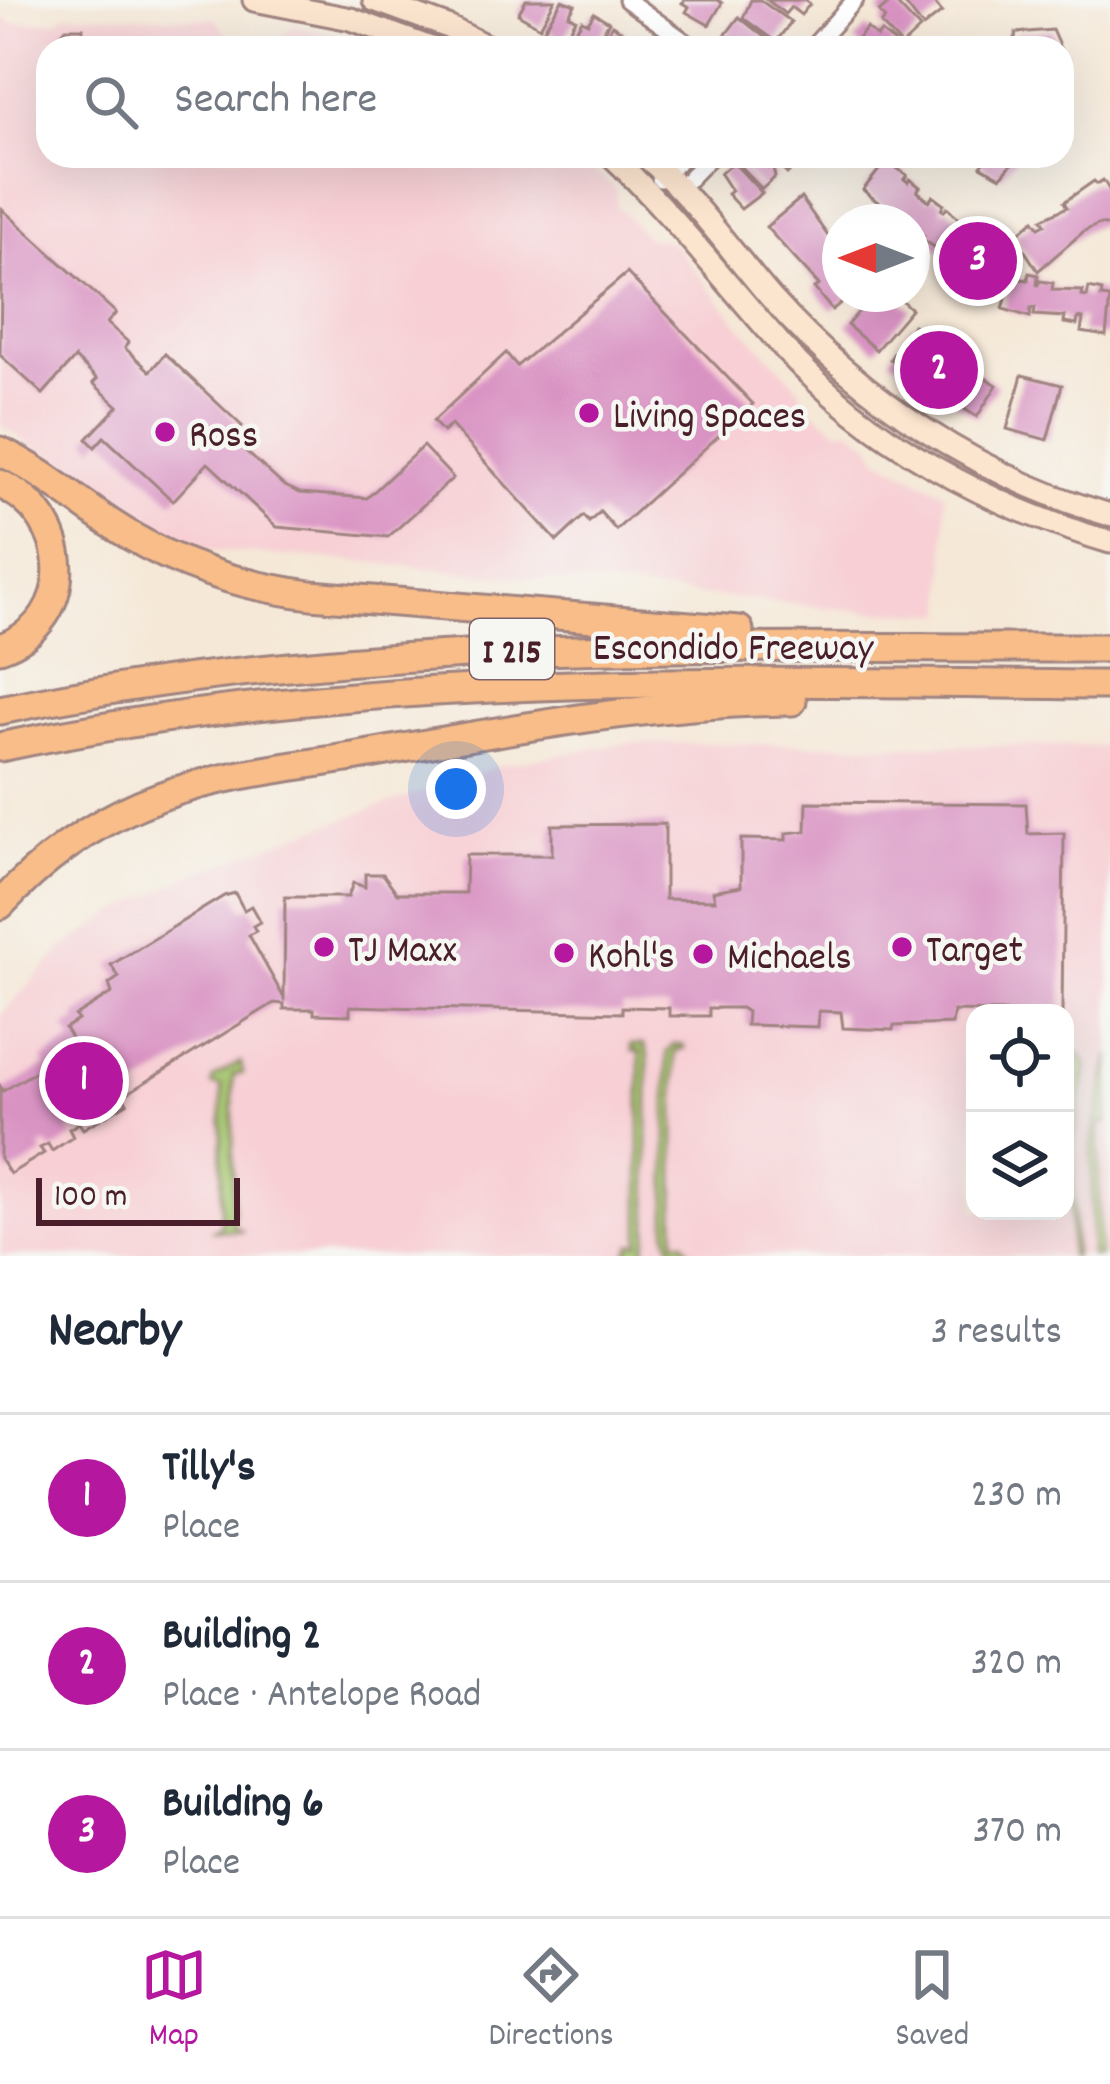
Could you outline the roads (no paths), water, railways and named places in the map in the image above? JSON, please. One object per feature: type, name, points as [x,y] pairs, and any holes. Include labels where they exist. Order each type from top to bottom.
[{"type":"highway","points":[[0,451],[162,554],[212,574],[276,590],[708,629],[991,634],[1028,649]]},
{"type":"highway","points":[[0,484],[22,495],[44,516],[58,563],[55,591],[44,614],[20,639],[0,648]]},
{"type":"highway","name":"Escondido Freeway","points":[[0,710],[208,674],[470,651],[1110,648]]},
{"type":"highway","name":"Escondido Freeway","points":[[0,747],[341,695],[605,682],[1110,685]]},
{"type":"highway","points":[[0,905],[36,869],[84,834],[140,804],[205,782],[604,715],[776,701],[952,699],[1004,684]]},
{"type":"highway","points":[[0,766],[50,737]]},
{"type":"main road","points":[[254,0],[351,19],[398,36]]},
{"type":"main road","points":[[321,0],[380,12],[401,9]]},
{"type":"main road","points":[[374,0],[463,36]]},
{"type":"main road","points":[[624,168],[784,349],[835,397],[966,485],[1110,542]]},
{"type":"main road","points":[[658,168],[773,300],[870,390],[953,447],[1048,494],[1110,515]]},
{"type":"street","points":[[823,36],[855,0]]},
{"type":"street","points":[[638,3],[679,36]]},
{"type":"street","points":[[672,182],[678,168]]},
{"type":"street","points":[[648,191],[693,168]]},
{"type":"place","name":"Building 6","points":[[978,261]]},
{"type":"place","name":"Building 2","points":[[939,370]]},
{"type":"place","name":"Living Spaces","points":[[589,413]]},
{"type":"place","name":"Ross","points":[[165,432]]},
{"type":"place","name":"TJ Maxx","points":[[324,947]]},
{"type":"place","name":"Target","points":[[902,947]]},
{"type":"place","name":"Kohl's","points":[[564,953]]},
{"type":"place","name":"Michaels","points":[[703,954]]},
{"type":"place","name":"Tilly's","points":[[84,1081]]}]
